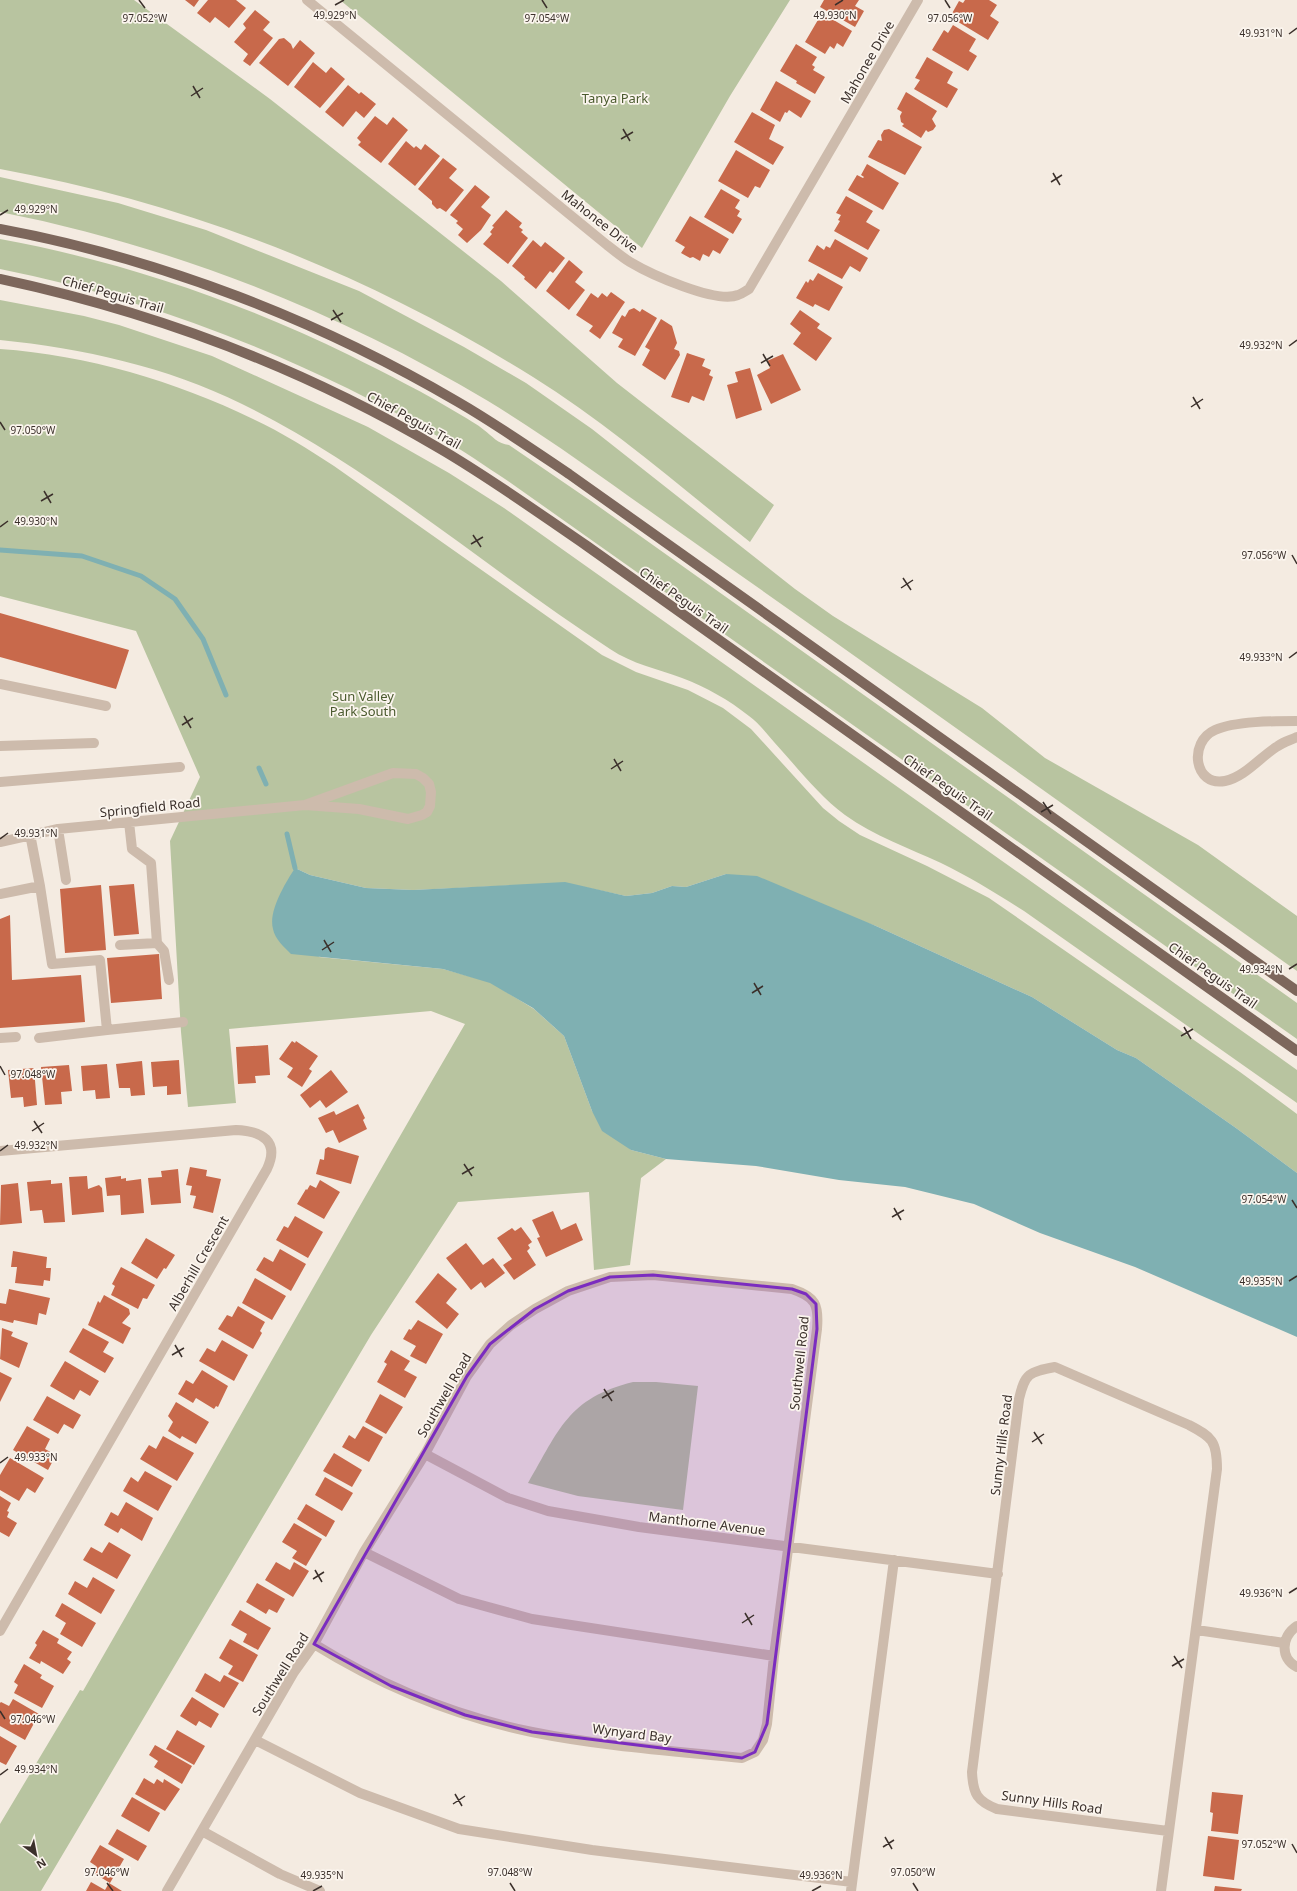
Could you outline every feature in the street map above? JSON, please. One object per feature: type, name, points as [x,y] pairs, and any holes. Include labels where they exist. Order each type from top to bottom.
[{"type":"main road","points":[[0,229],[122,258],[203,284],[285,316],[346,343],[458,402],[569,474],[1297,991]]},
{"type":"main road","name":"Chief Peguis Trail","points":[[0,279],[115,307],[178,327],[233,347],[336,392],[438,447],[494,482],[586,546],[1297,1051]]},
{"type":"street","name":"Mahonee Drive","points":[[307,0],[630,262],[656,276],[713,296],[723,297],[737,296],[749,289],[918,0]]},
{"type":"street","points":[[0,684],[106,706]]},
{"type":"street","points":[[1297,721],[1272,721],[1227,726],[1214,730],[1200,744],[1197,762],[1203,774],[1214,781],[1224,781],[1238,776],[1278,745],[1297,737]]},
{"type":"street","points":[[0,746],[94,743]]},
{"type":"street","points":[[0,782],[180,768]]},
{"type":"street","name":"Springfield Road","points":[[0,842],[30,834],[58,829],[305,805],[359,809],[408,819],[427,812],[430,806],[431,792],[429,784],[416,774],[393,773],[305,805]]},
{"type":"street","points":[[129,822],[132,849],[151,863],[157,943],[164,951],[169,980]]},
{"type":"street","points":[[58,829],[66,880]]},
{"type":"street","points":[[30,834],[52,964],[100,960],[107,1030]]},
{"type":"street","points":[[0,894],[40,886]]},
{"type":"street","points":[[120,945],[157,943]]},
{"type":"street","points":[[39,1038],[183,1022]]},
{"type":"street","points":[[0,1038],[16,1037]]},
{"type":"street","name":"Alberhill Crescent","points":[[0,1151],[236,1130],[250,1131],[262,1135],[269,1142],[272,1150],[271,1159],[263,1176],[0,1631]]},
{"type":"street","name":"Southwell Road","points":[[167,1891],[294,1672],[314,1644],[364,1552],[424,1454],[467,1376],[490,1344],[511,1325],[535,1308],[568,1291],[610,1277],[653,1275],[792,1289],[806,1294],[816,1304],[818,1316],[790,1547]]},
{"type":"street","name":"Sunny Hills Road","points":[[1161,1891],[1168,1830],[1197,1630],[1217,1468],[1217,1451],[1207,1435],[1195,1428],[1055,1367],[1034,1371],[1023,1381],[1019,1399],[972,1772],[973,1788],[982,1803],[997,1809],[1168,1830]]},
{"type":"street","name":"Manthorne Avenue","points":[[424,1454],[508,1498],[548,1511],[639,1527],[998,1574]]},
{"type":"street","name":"Wynyard Bay","points":[[314,1644],[391,1686],[465,1714],[532,1732],[605,1743],[742,1758],[755,1752],[763,1740],[767,1724],[774,1656],[790,1547]]},
{"type":"street","points":[[364,1552],[459,1599],[532,1619],[774,1656]]},
{"type":"street","points":[[255,1740],[360,1793],[459,1829],[592,1850],[851,1887],[894,1560]]},
{"type":"street","points":[[1297,1626],[1290,1630],[1284,1643],[1287,1658],[1297,1667]]},
{"type":"street","points":[[1197,1630],[1284,1643]]},
{"type":"street","points":[[202,1831],[280,1874],[320,1891]]},
{"type":"highlighted area","points":[[653,1275],[792,1289],[806,1294],[816,1304],[817,1329],[767,1724],[755,1752],[742,1758],[532,1732],[465,1715],[391,1686],[314,1644],[467,1376],[490,1344],[535,1309],[568,1291],[610,1277]]},
{"type":"green space","points":[[0,0],[134,0],[270,99],[501,281],[617,383],[774,505],[750,542],[644,456],[562,396],[471,340],[407,306],[342,275],[209,223],[141,202],[71,184],[0,169]]},
{"type":"green space","name":"Tanya Park","points":[[340,0],[790,0],[730,96],[642,248]]},
{"type":"green space","points":[[0,177],[118,203],[206,230],[359,291],[464,347],[526,383],[592,429],[795,589],[833,616],[982,708],[1045,758],[1198,845],[1297,916],[1297,971],[592,470],[488,401],[431,368],[372,338],[313,311],[252,286],[190,263],[128,243],[64,226],[0,212]]},
{"type":"green space","points":[[0,239],[45,248],[134,271],[222,300],[307,335],[349,355],[420,391],[473,422],[498,441],[509,445],[591,501],[1297,1003],[1297,1039],[508,481],[457,447],[335,382],[227,335],[115,297],[0,269]]},
{"type":"green space","points":[[0,300],[84,316],[119,325],[212,356],[368,427],[449,473],[504,508],[1297,1070],[1297,1103],[1024,911],[962,874],[868,829],[845,815],[817,790],[762,728],[741,710],[700,685],[627,659],[610,649],[338,458],[291,430],[242,404],[184,380],[124,361],[93,354],[62,348],[0,340]]},
{"type":"green space","name":"Sun Valley Park South","points":[[0,349],[65,357],[130,372],[162,382],[223,405],[294,441],[334,466],[602,655],[636,672],[688,690],[723,708],[751,729],[823,808],[839,821],[860,835],[927,866],[989,898],[1240,1072],[1297,1114],[1297,1173],[1136,1058],[1117,1050],[1032,997],[876,926],[726,874],[686,887],[672,886],[652,893],[626,896],[565,883],[413,890],[366,888],[310,875],[295,868],[319,957],[443,969],[490,982],[534,1009],[564,1036],[592,1111],[631,1150],[666,1159],[641,1178],[630,1265],[594,1270],[589,1192],[458,1202],[371,1335],[41,1891],[0,1891],[0,1824],[80,1690],[83,1691],[465,1024],[431,1011],[229,1029],[236,1103],[188,1107],[181,1032],[170,841],[200,777],[136,631],[0,596]]},
{"type":"green space","points":[[633,1382],[656,1382],[698,1386],[683,1510],[578,1496],[528,1483],[558,1432],[579,1407],[594,1397],[611,1389]]},
{"type":"water","points":[[295,868],[310,875],[366,888],[413,890],[565,882],[626,896],[652,893],[672,886],[686,887],[726,874],[757,876],[876,926],[1032,997],[1117,1050],[1136,1058],[1297,1173],[1297,1337],[1135,1267],[1040,1233],[974,1204],[905,1187],[839,1180],[756,1166],[666,1159],[631,1150],[602,1131],[592,1111],[564,1036],[533,1008],[490,983],[443,969],[291,954],[280,943],[273,929],[272,922],[275,905]]},
{"type":"building","points":[[185,0],[199,0],[194,7]]},
{"type":"building","points":[[208,0],[236,0],[246,8],[229,28],[215,17],[210,23],[197,13]]},
{"type":"building","points":[[824,0],[859,0],[855,6],[864,11],[855,27],[820,7]]},
{"type":"building","points":[[965,0],[989,0],[997,5],[990,16],[999,22],[988,40],[950,17],[959,1],[963,3]]},
{"type":"building","points":[[255,10],[270,22],[263,30],[273,38],[250,66],[243,61],[248,54],[234,42],[246,28],[243,24]]},
{"type":"building","points":[[822,13],[852,31],[843,47],[837,43],[834,49],[830,46],[825,54],[805,42]]},
{"type":"building","points":[[953,25],[976,39],[969,51],[977,56],[968,71],[932,50],[944,30],[948,33]]},
{"type":"building","points":[[284,38],[291,44],[293,49],[300,40],[315,53],[288,86],[259,63],[279,39]]},
{"type":"building","points":[[796,44],[817,57],[812,65],[815,67],[813,70],[825,77],[815,94],[796,83],[797,81],[780,71]]},
{"type":"building","points":[[927,57],[953,72],[947,83],[958,89],[947,108],[914,89],[920,80],[915,78]]},
{"type":"building","points":[[313,62],[326,73],[331,67],[345,79],[320,108],[294,87]]},
{"type":"building","points":[[776,81],[811,101],[801,118],[789,110],[787,113],[785,112],[780,122],[760,110]]},
{"type":"building","points":[[348,85],[359,94],[361,92],[376,104],[364,118],[356,111],[343,127],[325,112]]},
{"type":"building","points":[[906,92],[937,111],[932,119],[936,126],[933,130],[928,132],[926,130],[921,138],[902,126],[904,124],[901,122],[900,116],[902,112],[897,109]]},
{"type":"building","points":[[752,112],[775,125],[769,139],[784,147],[773,165],[734,142]]},
{"type":"building","points":[[375,116],[387,125],[393,117],[408,130],[381,163],[358,145],[361,142],[357,138]]},
{"type":"building","points":[[889,129],[922,147],[905,175],[868,157],[878,140],[882,141],[881,135],[884,130]]},
{"type":"building","points":[[406,141],[414,148],[416,146],[421,150],[425,144],[440,156],[415,186],[388,164]]},
{"type":"building","points":[[736,150],[770,170],[760,188],[755,186],[748,198],[718,181]]},
{"type":"building","points":[[443,158],[457,169],[449,178],[464,190],[446,212],[440,208],[437,209],[432,204],[432,201],[418,189]]},
{"type":"building","points":[[867,164],[899,183],[883,210],[848,190],[857,175],[863,178],[864,177],[861,175]]},
{"type":"building","points":[[475,185],[490,197],[481,207],[491,215],[481,230],[467,243],[458,235],[463,229],[456,223],[458,221],[450,215]]},
{"type":"building","points":[[721,189],[740,200],[735,208],[740,211],[737,216],[742,219],[733,234],[704,217]]},
{"type":"building","points":[[846,196],[873,211],[866,222],[880,230],[868,250],[834,231],[840,221],[838,220],[841,215],[836,213]]},
{"type":"building","points":[[506,210],[522,223],[519,227],[523,230],[521,232],[528,238],[508,264],[483,244],[492,234],[490,232],[494,227],[492,226]]},
{"type":"building","points":[[690,216],[729,239],[720,254],[713,250],[709,257],[703,254],[700,261],[681,253],[685,247],[675,241]]},
{"type":"building","points":[[835,239],[868,258],[860,272],[850,266],[842,279],[808,261],[817,245],[824,250],[826,246],[830,248]]},
{"type":"building","points":[[533,240],[541,247],[545,242],[565,258],[553,273],[550,271],[536,289],[512,266]]},
{"type":"building","points":[[569,260],[583,272],[575,282],[585,290],[569,310],[546,291]]},
{"type":"building","points":[[818,273],[843,287],[829,311],[815,304],[813,307],[796,298],[806,281],[808,283],[810,279],[813,281]]},
{"type":"building","points":[[611,292],[625,302],[600,339],[589,331],[593,326],[576,315],[591,293],[598,298],[602,293],[607,297]]},
{"type":"building","points":[[634,308],[640,312],[642,309],[657,318],[635,356],[618,347],[623,339],[612,333],[622,315],[625,317],[629,310]]},
{"type":"building","points":[[800,310],[820,324],[817,328],[832,338],[816,361],[793,344],[801,333],[790,324]]},
{"type":"building","points":[[661,319],[672,326],[677,343],[674,349],[679,351],[680,355],[665,380],[642,365],[650,350],[645,347]]},
{"type":"building","points":[[687,353],[705,359],[702,366],[711,370],[709,375],[713,377],[704,401],[692,396],[689,403],[671,397]]},
{"type":"building","points":[[783,354],[801,390],[771,404],[757,375],[770,368],[767,361]]},
{"type":"building","points":[[750,368],[762,410],[736,419],[727,385],[738,382],[735,372]]},
{"type":"building","points":[[0,613],[129,650],[116,689],[0,657]]},
{"type":"building","points":[[134,884],[139,934],[114,936],[109,886]]},
{"type":"building","points":[[101,885],[106,950],[65,953],[60,889]]},
{"type":"building","points":[[10,915],[12,980],[81,975],[85,1022],[0,1028],[0,919]]},
{"type":"building","points":[[159,954],[162,999],[111,1003],[107,958]]},
{"type":"building","points":[[292,1041],[295,1043],[296,1041],[318,1056],[309,1069],[312,1071],[302,1087],[287,1077],[293,1068],[279,1059]]},
{"type":"building","points":[[268,1045],[270,1075],[255,1076],[256,1083],[238,1084],[236,1047]]},
{"type":"building","points":[[179,1060],[181,1094],[167,1095],[167,1086],[153,1087],[151,1062]]},
{"type":"building","points":[[142,1061],[145,1095],[131,1096],[130,1088],[119,1088],[116,1064]]},
{"type":"building","points":[[107,1064],[110,1098],[96,1099],[95,1090],[83,1091],[81,1066]]},
{"type":"building","points":[[69,1065],[72,1091],[61,1092],[62,1104],[45,1105],[41,1067]]},
{"type":"building","points":[[34,1068],[37,1105],[24,1107],[23,1097],[11,1098],[8,1070]]},
{"type":"building","points":[[331,1070],[348,1092],[326,1108],[320,1100],[310,1108],[300,1095]]},
{"type":"building","points":[[358,1104],[365,1118],[363,1120],[367,1129],[339,1143],[333,1130],[326,1133],[318,1118],[334,1111],[336,1115]]},
{"type":"building","points":[[328,1147],[359,1156],[351,1184],[316,1174],[320,1159],[324,1160],[325,1149]]},
{"type":"building","points":[[190,1167],[207,1170],[206,1176],[221,1179],[213,1213],[193,1208],[196,1196],[190,1195],[192,1186],[186,1185]]},
{"type":"building","points":[[178,1169],[181,1203],[151,1205],[148,1178],[162,1177],[161,1171]]},
{"type":"building","points":[[87,1176],[88,1189],[99,1185],[102,1188],[104,1212],[72,1215],[69,1177]]},
{"type":"building","points":[[121,1176],[121,1179],[126,1178],[126,1181],[141,1179],[144,1213],[121,1215],[120,1195],[107,1196],[105,1178]]},
{"type":"building","points":[[51,1180],[51,1184],[62,1183],[65,1222],[44,1223],[42,1210],[30,1211],[27,1182]]},
{"type":"building","points":[[320,1180],[340,1192],[324,1219],[297,1204],[306,1189],[307,1190],[310,1185],[316,1188]]},
{"type":"building","points":[[18,1183],[22,1223],[0,1225],[1,1185]]},
{"type":"building","points":[[553,1211],[561,1230],[576,1223],[583,1240],[546,1257],[537,1238],[540,1237],[532,1220]]},
{"type":"building","points":[[295,1216],[323,1232],[308,1258],[276,1240],[284,1226],[288,1228]]},
{"type":"building","points":[[521,1227],[532,1242],[528,1245],[530,1248],[527,1251],[536,1265],[514,1280],[503,1265],[512,1259],[497,1238],[512,1228],[515,1231]]},
{"type":"building","points":[[146,1238],[175,1255],[157,1279],[131,1263]]},
{"type":"building","points":[[466,1243],[483,1265],[493,1258],[505,1273],[485,1288],[481,1282],[471,1290],[446,1258]]},
{"type":"building","points":[[280,1249],[306,1264],[291,1291],[256,1270],[264,1257],[273,1262]]},
{"type":"building","points":[[13,1251],[47,1257],[46,1268],[51,1268],[50,1281],[44,1280],[43,1286],[15,1283],[17,1267],[11,1267]]},
{"type":"building","points":[[121,1267],[155,1285],[147,1299],[143,1298],[138,1309],[111,1295],[115,1286],[112,1284]]},
{"type":"building","points":[[438,1273],[457,1289],[446,1303],[459,1314],[447,1329],[415,1302]]},
{"type":"building","points":[[255,1278],[286,1296],[272,1320],[242,1303]]},
{"type":"building","points":[[9,1289],[50,1298],[46,1315],[39,1313],[37,1325],[14,1320],[13,1323],[0,1320],[0,1303],[6,1304]]},
{"type":"building","points":[[104,1295],[129,1309],[130,1314],[122,1323],[131,1328],[123,1344],[88,1325],[98,1301],[100,1303]]},
{"type":"building","points":[[238,1306],[265,1322],[260,1331],[262,1333],[253,1349],[218,1329],[227,1315],[232,1317]]},
{"type":"building","points":[[418,1320],[443,1334],[426,1364],[410,1356],[416,1346],[403,1339],[409,1329],[411,1330]]},
{"type":"building","points":[[2,1328],[13,1332],[11,1336],[28,1343],[19,1368],[0,1359]]},
{"type":"building","points":[[83,1328],[109,1342],[103,1352],[114,1358],[105,1373],[69,1352]]},
{"type":"building","points":[[222,1340],[248,1355],[234,1381],[199,1361],[207,1348],[215,1352]]},
{"type":"building","points":[[391,1350],[410,1361],[404,1370],[417,1377],[405,1398],[377,1382],[387,1364],[384,1362]]},
{"type":"building","points":[[65,1361],[99,1381],[90,1396],[80,1390],[74,1400],[50,1386]]},
{"type":"building","points":[[202,1370],[228,1386],[218,1407],[216,1406],[214,1409],[196,1398],[193,1403],[178,1394],[186,1380],[193,1384]]},
{"type":"building","points":[[0,1372],[12,1378],[0,1402]]},
{"type":"building","points":[[380,1394],[403,1407],[386,1434],[365,1422]]},
{"type":"building","points":[[47,1396],[81,1415],[73,1429],[64,1424],[58,1434],[33,1420]]},
{"type":"building","points":[[176,1402],[209,1422],[196,1444],[182,1436],[180,1439],[168,1431],[173,1422],[168,1416]]},
{"type":"building","points":[[27,1426],[50,1439],[45,1449],[56,1455],[48,1470],[13,1450]]},
{"type":"building","points":[[363,1426],[383,1437],[369,1462],[342,1447],[349,1435],[355,1439]]},
{"type":"building","points":[[163,1436],[194,1453],[177,1481],[140,1459],[149,1445],[156,1449]]},
{"type":"building","points":[[334,1453],[362,1470],[352,1487],[323,1471]]},
{"type":"building","points":[[10,1458],[44,1478],[35,1493],[27,1488],[19,1501],[0,1490],[0,1475]]},
{"type":"building","points":[[145,1471],[172,1486],[158,1511],[123,1491],[131,1477],[138,1482]]},
{"type":"building","points":[[325,1477],[353,1493],[342,1511],[315,1495]]},
{"type":"building","points":[[0,1496],[11,1503],[7,1511],[9,1512],[7,1517],[17,1523],[9,1537],[0,1532]]},
{"type":"building","points":[[126,1502],[153,1518],[142,1541],[121,1528],[118,1533],[104,1525],[111,1512],[118,1516]]},
{"type":"building","points":[[306,1504],[335,1521],[326,1537],[297,1519]]},
{"type":"building","points":[[294,1523],[322,1539],[306,1566],[292,1558],[297,1551],[282,1542]]},
{"type":"building","points":[[109,1542],[131,1555],[117,1579],[83,1560],[91,1547],[102,1553]]},
{"type":"building","points":[[276,1562],[290,1570],[294,1562],[309,1571],[293,1597],[265,1580]]},
{"type":"building","points":[[93,1577],[115,1590],[101,1614],[68,1594],[75,1581],[87,1588]]},
{"type":"building","points":[[257,1583],[285,1599],[277,1613],[269,1609],[266,1614],[246,1602]]},
{"type":"building","points":[[62,1603],[96,1623],[82,1647],[60,1634],[66,1623],[55,1616]]},
{"type":"building","points":[[240,1610],[271,1628],[258,1650],[243,1642],[247,1634],[231,1625]]},
{"type":"building","points":[[43,1630],[59,1639],[57,1643],[72,1652],[67,1659],[71,1662],[63,1674],[41,1661],[40,1664],[29,1658],[37,1645],[35,1643]]},
{"type":"building","points":[[230,1639],[258,1655],[243,1682],[228,1674],[233,1666],[219,1658]]},
{"type":"building","points":[[24,1664],[42,1675],[40,1678],[54,1686],[42,1708],[14,1693],[18,1685],[14,1682]]},
{"type":"building","points":[[205,1673],[220,1682],[224,1675],[239,1683],[224,1708],[195,1691]]},
{"type":"building","points":[[192,1697],[219,1714],[211,1728],[199,1721],[196,1726],[180,1716]]},
{"type":"building","points":[[13,1699],[39,1714],[25,1740],[0,1726],[0,1703],[1,1702],[9,1706]]},
{"type":"building","points":[[177,1730],[205,1746],[194,1765],[166,1749]]},
{"type":"building","points":[[0,1736],[17,1746],[6,1765],[0,1762]]},
{"type":"building","points":[[155,1745],[192,1766],[182,1784],[154,1767],[158,1761],[149,1755]]},
{"type":"building","points":[[144,1778],[154,1784],[157,1779],[163,1783],[164,1779],[180,1789],[165,1811],[135,1794]]},
{"type":"building","points":[[1212,1792],[1243,1795],[1238,1834],[1211,1831],[1213,1813],[1210,1812]]},
{"type":"building","points":[[132,1797],[160,1813],[149,1832],[121,1816]]},
{"type":"building","points":[[117,1829],[147,1846],[138,1861],[108,1844]]},
{"type":"building","points":[[1208,1836],[1239,1840],[1234,1880],[1203,1876]]},
{"type":"building","points":[[100,1845],[124,1859],[110,1883],[92,1872],[96,1866],[90,1862]]},
{"type":"building","points":[[91,1882],[105,1890],[109,1883],[122,1891],[86,1891]]},
{"type":"building","points":[[1215,1886],[1242,1889],[1241,1891],[1214,1891]]},
{"type":"waterway","points":[[0,550],[82,556],[141,576],[175,599],[203,639],[226,695]]},
{"type":"waterway","points":[[259,768],[266,784]]},
{"type":"waterway","points":[[287,834],[295,868]]}]
